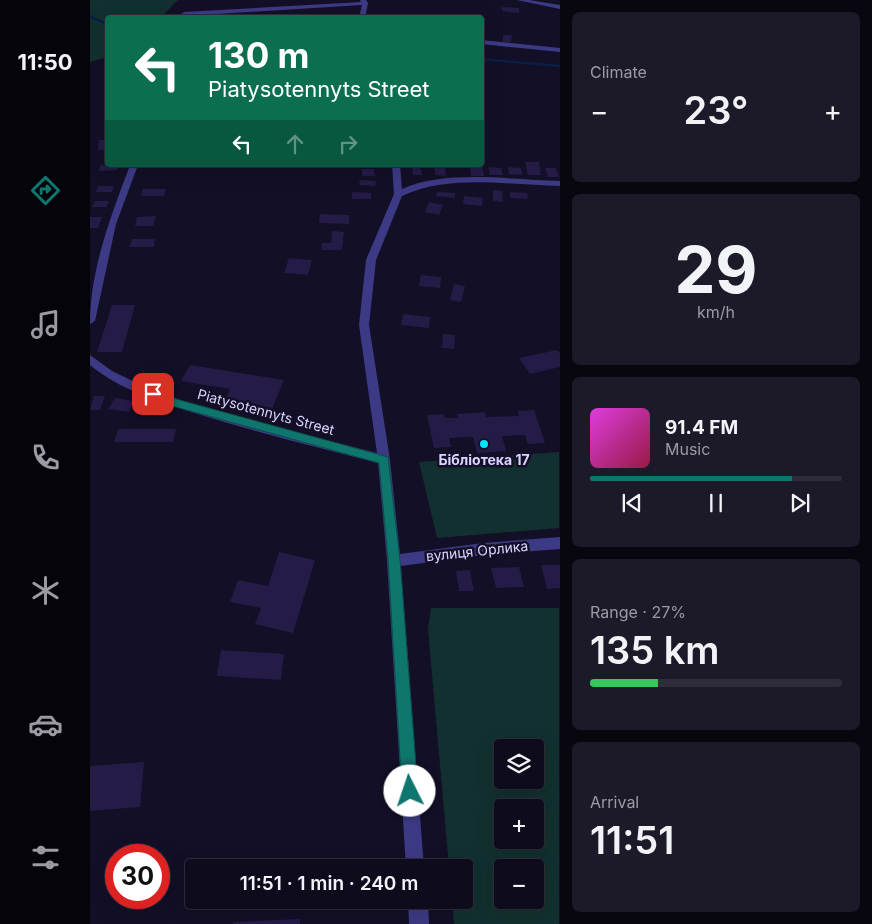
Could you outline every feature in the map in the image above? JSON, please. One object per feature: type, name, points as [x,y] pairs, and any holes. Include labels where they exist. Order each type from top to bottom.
[{"type":"street","points":[[520,0],[560,7]]},
{"type":"street","points":[[188,15],[184,14],[364,2],[362,15]]},
{"type":"street","points":[[484,42],[560,50]]},
{"type":"street","points":[[90,322],[112,224],[133,167]]},
{"type":"street","points":[[396,167],[398,194],[371,260],[364,325],[384,460],[394,560],[415,859]]},
{"type":"street","points":[[398,194],[418,186],[435,183],[560,184]]},
{"type":"street","name":"Piatysotennyts Street","points":[[90,359],[94,365],[121,381],[169,401],[384,460]]},
{"type":"street","name":"вулиця Орлика","points":[[394,560],[483,549],[560,543]]},
{"type":"street","points":[[418,909],[419,924]]},
{"type":"green space","points":[[90,0],[178,0],[163,15],[105,15],[105,58],[90,62]]},
{"type":"green space","points":[[559,452],[559,528],[437,538],[419,462]]},
{"type":"green space","points":[[431,608],[559,608],[559,924],[454,924],[453,909],[473,909],[473,859],[448,859],[428,629]]},
{"type":"building","points":[[502,7],[519,8],[519,13],[502,11]]},
{"type":"building","points":[[503,35],[512,35],[511,42],[503,42]]},
{"type":"building","points":[[99,140],[105,140],[105,150],[98,150]]},
{"type":"building","points":[[525,162],[539,162],[541,175],[528,175]]},
{"type":"building","points":[[100,165],[117,167],[117,170],[99,171]]},
{"type":"building","points":[[412,167],[420,167],[422,175],[413,175]]},
{"type":"building","points":[[434,167],[445,167],[446,176],[435,175]]},
{"type":"building","points":[[470,167],[482,167],[484,176],[471,176]]},
{"type":"building","points":[[488,167],[501,168],[503,175],[490,175]]},
{"type":"building","points":[[508,167],[521,168],[522,175],[509,174]]},
{"type":"building","points":[[545,168],[556,168],[559,177],[548,177]]},
{"type":"building","points":[[362,169],[374,169],[375,176],[362,176]]},
{"type":"building","points":[[360,180],[376,181],[375,186],[359,185]]},
{"type":"building","points":[[98,186],[114,186],[112,192],[96,192]]},
{"type":"building","points":[[143,189],[166,189],[164,196],[141,196]]},
{"type":"building","points":[[493,190],[502,191],[503,202],[493,201]]},
{"type":"building","points":[[352,192],[371,193],[371,199],[352,199]]},
{"type":"building","points":[[437,192],[455,193],[455,198],[436,196]]},
{"type":"building","points":[[510,192],[527,193],[528,199],[510,198]]},
{"type":"building","points":[[464,196],[483,198],[482,206],[463,204]]},
{"type":"building","points":[[95,201],[109,201],[106,207],[92,207]]},
{"type":"building","points":[[429,202],[443,205],[439,215],[425,212]]},
{"type":"building","points":[[320,214],[349,215],[349,224],[319,223]]},
{"type":"building","points":[[156,216],[153,226],[135,226],[137,217]]},
{"type":"building","points":[[90,217],[102,217],[98,228],[90,228]]},
{"type":"building","points":[[332,231],[344,232],[342,250],[321,250],[322,243],[331,243]]},
{"type":"building","points":[[132,239],[155,239],[154,247],[129,247]]},
{"type":"building","points":[[289,258],[312,260],[308,275],[284,273]]},
{"type":"building","points":[[421,275],[441,277],[440,288],[419,286]]},
{"type":"building","points":[[454,284],[465,286],[461,302],[450,300]]},
{"type":"building","points":[[112,305],[135,305],[122,352],[97,352]]},
{"type":"building","points":[[403,314],[430,317],[429,328],[401,325]]},
{"type":"building","points":[[443,334],[455,335],[454,349],[442,348]]},
{"type":"building","points":[[557,350],[560,353],[560,367],[530,374],[519,358]]},
{"type":"building","points":[[190,365],[284,380],[272,409],[225,401],[230,389],[181,381]]},
{"type":"building","points":[[94,396],[105,396],[100,410],[90,410]]},
{"type":"building","points":[[115,398],[134,401],[129,412],[108,409]]},
{"type":"building","points":[[534,410],[545,443],[528,444],[525,435],[502,436],[506,451],[477,453],[473,437],[449,438],[451,447],[434,448],[427,415],[444,414],[445,418],[458,418],[457,414],[485,412],[486,417],[519,416],[518,411]]},
{"type":"building","points":[[118,429],[176,429],[173,442],[114,442]]},
{"type":"building","points":[[279,552],[315,560],[293,633],[255,624],[261,608],[230,602],[238,580],[268,586]]},
{"type":"building","points":[[541,565],[560,565],[560,588],[547,589]]},
{"type":"building","points":[[519,567],[524,587],[496,588],[491,568]]},
{"type":"building","points":[[470,570],[474,591],[459,591],[456,571]]},
{"type":"building","points":[[221,650],[284,654],[281,680],[217,676]]},
{"type":"building","points":[[144,762],[140,807],[90,811],[90,766]]},
{"type":"building","points":[[300,919],[300,924],[233,924],[233,922]]},
{"type":"waterway","points":[[90,16],[105,24]]},
{"type":"waterway","points":[[484,59],[560,66]]},
{"type":"place","name":"Бібліотека 17","points":[[484,444]]},
{"type":"route","points":[[153,394],[169,401],[384,460],[394,560],[410,791]]}]
